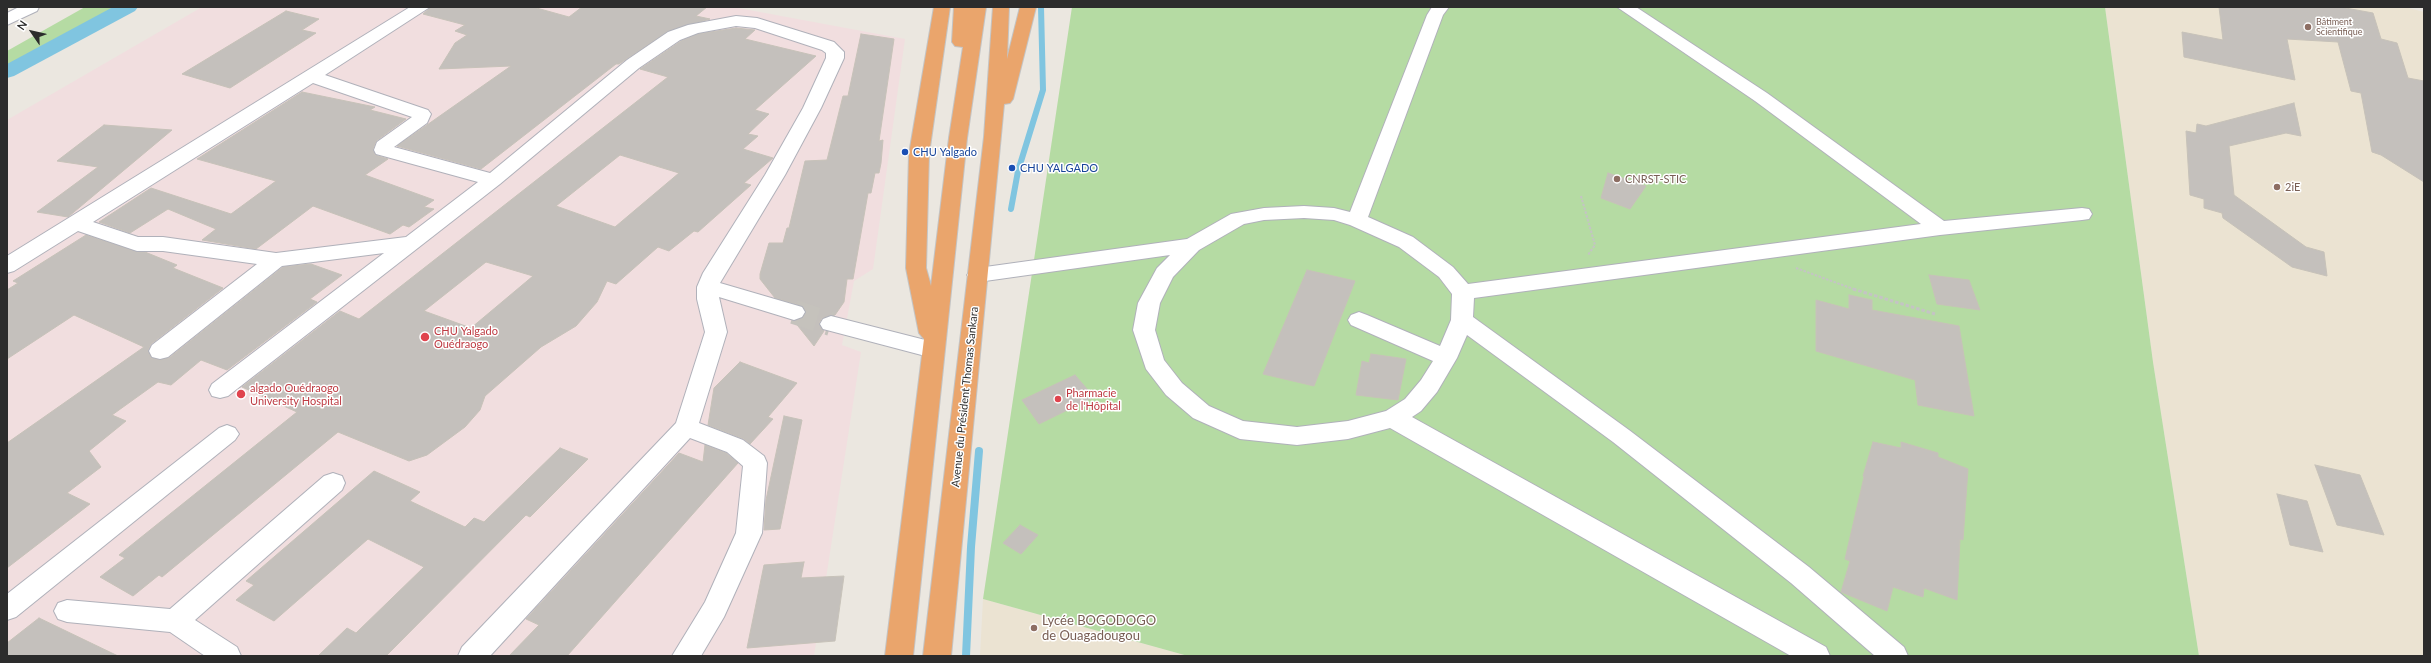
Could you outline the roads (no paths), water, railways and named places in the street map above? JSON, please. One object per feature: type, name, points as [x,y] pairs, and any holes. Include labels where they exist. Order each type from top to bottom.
[{"type":"highway","points":[[933,350],[916,268],[919,154],[942,7]]},
{"type":"highway","points":[[958,138],[962,7]]},
{"type":"highway","points":[[899,656],[958,138],[978,7]]},
{"type":"highway","points":[[993,137],[1001,7]]},
{"type":"highway","points":[[993,137],[1025,25],[1028,7]]},
{"type":"highway","name":"Avenue du Président Thomas Sankara","points":[[937,656],[993,137]]},
{"type":"street","points":[[7,20],[31,7]]},
{"type":"street","points":[[7,266],[422,7]]},
{"type":"street","points":[[1357,220],[1435,15],[1441,7]]},
{"type":"street","points":[[1625,7],[1761,97],[1940,228]]},
{"type":"street","points":[[220,390],[493,180],[633,64],[674,36],[708,25],[736,21],[757,23],[828,46],[835,52],[835,58],[812,108],[714,273],[708,287],[708,299],[716,332],[713,347],[686,427],[472,656]]},
{"type":"street","points":[[312,77],[422,114],[420,119],[384,146],[383,150],[493,180]]},
{"type":"street","points":[[1304,212],[1334,214],[1357,220],[1406,242],[1446,272],[1463,292],[1464,306],[1462,320],[1446,358],[1429,386],[1413,405],[1393,418],[1348,430],[1298,436],[1240,430],[1201,412],[1174,389],[1154,363],[1144,330],[1150,303],[1164,273],[1192,245],[1238,219],[1264,214],[1304,212]]},
{"type":"street","points":[[1463,292],[1940,228],[2082,214]]},
{"type":"street","points":[[76,223],[138,244],[163,244],[276,260],[412,242]]},
{"type":"street","points":[[978,275],[1192,245]]},
{"type":"street","points":[[160,351],[276,260]]},
{"type":"street","points":[[708,287],[794,312]]},
{"type":"street","points":[[1359,320],[1446,358]]},
{"type":"street","points":[[1462,320],[1627,440],[1800,575],[1894,656]]},
{"type":"street","points":[[831,324],[933,350]]},
{"type":"street","points":[[1393,418],[1816,656]]},
{"type":"street","points":[[686,427],[735,446],[755,463],[749,533],[715,609],[686,656]]},
{"type":"street","points":[[7,609],[227,434]]},
{"type":"street","points":[[175,621],[332,483]]},
{"type":"street","points":[[67,612],[175,621],[227,656]]},
{"type":"waterway","points":[[7,72],[128,7]]},
{"type":"waterway","points":[[1011,209],[1018,171],[1043,90],[1041,7]]},
{"type":"waterway","points":[[966,656],[971,547],[979,451]]},
{"type":"tunnel","points":[[794,312],[831,324]]},
{"type":"place","name":"Bâtiment Scientifique","points":[[2308,27]]},
{"type":"place","name":"CHU Yalgado","points":[[905,152]]},
{"type":"place","name":"CHU YALGADO","points":[[1012,168]]},
{"type":"place","name":"CNRST-STIC","points":[[1617,179]]},
{"type":"place","name":"2iE","points":[[2277,187]]},
{"type":"place","name":"CHU Yalgado Ouédraogo","points":[[425,337]]},
{"type":"place","name":"algado Ouédraogo University Hospital","points":[[241,394]]},
{"type":"place","name":"Pharmacie de l'Hôpital","points":[[1058,399]]},
{"type":"place","name":"Lycée BOGODOGO de Ouagadougou","points":[[1034,628]]}]
